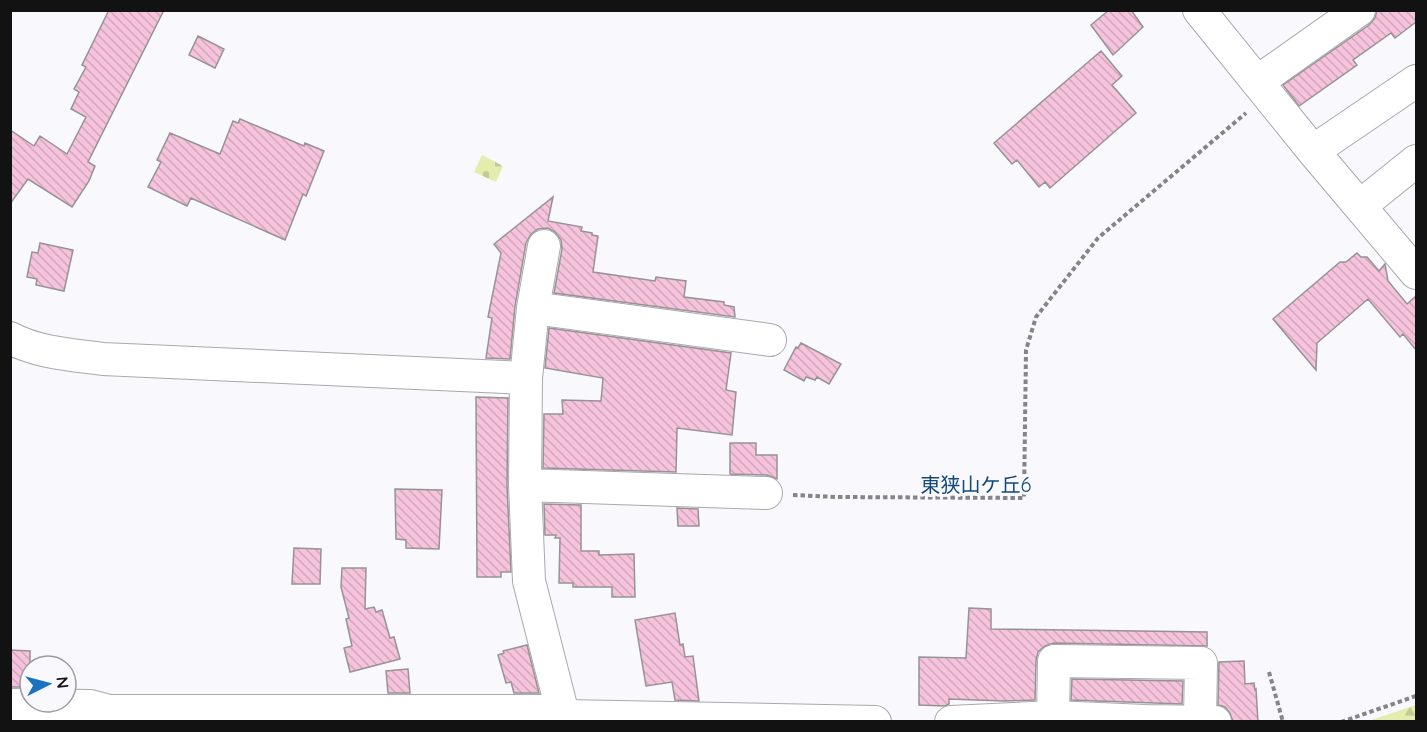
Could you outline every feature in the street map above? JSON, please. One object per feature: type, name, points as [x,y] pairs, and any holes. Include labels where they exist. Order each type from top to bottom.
[{"type":"street","points":[[1199,10],[1313,151],[1416,273]]},
{"type":"street","points":[[1262,89],[1359,10]]},
{"type":"street","points":[[1313,151],[1416,81]]},
{"type":"street","points":[[1360,206],[1416,161]]},
{"type":"street","points":[[544,246],[533,308],[526,378],[525,485],[529,581],[564,716]]},
{"type":"street","points":[[533,308],[770,340]]},
{"type":"street","points":[[10,338],[64,354],[104,359],[526,378]]},
{"type":"street","points":[[525,485],[766,493]]},
{"type":"street","points":[[1053,717],[1054,661],[1201,663],[1200,721]]},
{"type":"street","points":[[10,705],[90,706],[109,716],[551,711],[564,716],[875,722]]},
{"type":"street","points":[[951,722],[1053,717],[1145,722],[1215,722]]},
{"type":"path","points":[[766,493],[836,497],[1024,498],[1026,350],[1036,317],[1098,238],[1262,89]]},
{"type":"path","points":[[1269,672],[1283,722]]},
{"type":"path","points":[[1341,722],[1416,696]]},
{"type":"green space","points":[[482,155],[503,166],[496,182],[474,172]]},
{"type":"green space","points":[[1416,705],[1416,721],[1368,721]]},
{"type":"building","points":[[109,10],[164,10],[88,162],[95,166],[89,181],[72,207],[28,179],[10,204],[10,130],[34,146],[40,136],[67,154],[86,117],[71,109],[79,92],[74,89],[86,67],[82,65]]},
{"type":"building","points":[[1109,10],[1131,10],[1143,27],[1113,55],[1091,25]]},
{"type":"building","points":[[1377,10],[1416,10],[1416,22],[1395,38],[1391,33],[1353,60],[1357,65],[1299,106],[1283,85],[1369,25],[1375,18]]},
{"type":"building","points":[[198,36],[224,49],[215,68],[189,55]]},
{"type":"building","points":[[1101,51],[1122,76],[1112,85],[1136,113],[1050,188],[1045,182],[1039,187],[1017,160],[1012,164],[994,143]]},
{"type":"building","points":[[240,119],[304,146],[305,143],[324,151],[306,196],[303,194],[285,240],[191,198],[187,206],[148,187],[161,162],[157,160],[170,133],[220,154],[233,121],[238,123]]},
{"type":"building","points":[[553,197],[548,221],[582,227],[581,231],[598,236],[593,272],[655,281],[656,277],[686,281],[684,297],[724,302],[724,305],[734,307],[735,317],[554,293],[562,249],[561,240],[555,232],[548,228],[538,229],[531,234],[526,243],[515,306],[510,359],[486,358],[492,318],[488,317],[501,253],[494,244]]},
{"type":"building","points":[[40,243],[73,250],[64,291],[36,285],[37,279],[27,277],[32,252],[38,253]]},
{"type":"building","points":[[1357,253],[1361,257],[1367,257],[1379,271],[1385,264],[1388,281],[1407,304],[1416,296],[1416,350],[1403,334],[1400,337],[1368,299],[1317,343],[1316,370],[1273,319],[1340,262],[1346,262]]},
{"type":"building","points":[[549,328],[731,353],[726,390],[736,392],[732,435],[677,428],[676,472],[543,468],[544,414],[563,414],[562,400],[601,401],[603,378],[545,368]]},
{"type":"building","points":[[801,343],[841,364],[829,384],[817,377],[815,380],[806,377],[804,381],[784,370],[796,347],[798,348]]},
{"type":"building","points":[[476,397],[508,398],[507,485],[511,572],[501,572],[501,577],[477,577]]},
{"type":"building","points":[[730,443],[756,443],[756,455],[777,455],[777,479],[767,475],[730,474]]},
{"type":"building","points":[[395,489],[442,490],[439,549],[406,548],[406,540],[396,539]]},
{"type":"building","points":[[544,504],[581,505],[581,551],[599,551],[599,555],[634,554],[635,597],[612,597],[612,587],[573,587],[573,583],[559,583],[560,538],[555,538],[556,535],[545,535]]},
{"type":"building","points":[[677,508],[698,509],[699,526],[678,526]]},
{"type":"building","points":[[294,548],[321,549],[320,584],[292,584]]},
{"type":"building","points":[[342,568],[366,568],[365,609],[374,607],[376,612],[382,610],[390,638],[394,637],[400,659],[350,672],[344,648],[352,646],[346,619],[349,618],[341,587]]},
{"type":"building","points":[[969,608],[991,609],[991,629],[1207,632],[1207,646],[1054,643],[1038,652],[1035,700],[949,699],[949,704],[945,706],[919,705],[919,657],[966,658]]},
{"type":"building","points":[[675,613],[680,645],[683,644],[685,657],[693,656],[699,701],[675,700],[672,682],[646,686],[635,620]]},
{"type":"building","points":[[527,645],[539,693],[514,693],[511,682],[506,683],[498,655],[504,653],[503,651]]},
{"type":"building","points":[[10,650],[30,651],[30,654],[18,654],[18,687],[10,687]]},
{"type":"building","points":[[1244,661],[1245,684],[1254,683],[1256,689],[1258,722],[1233,722],[1225,707],[1218,705],[1219,662]]},
{"type":"building","points":[[408,669],[410,693],[388,693],[386,671]]},
{"type":"building","points":[[1072,679],[1183,681],[1182,704],[1071,700]]},
{"type":"district","name":"東狭山ケ丘6","points":[[976,484]]}]
